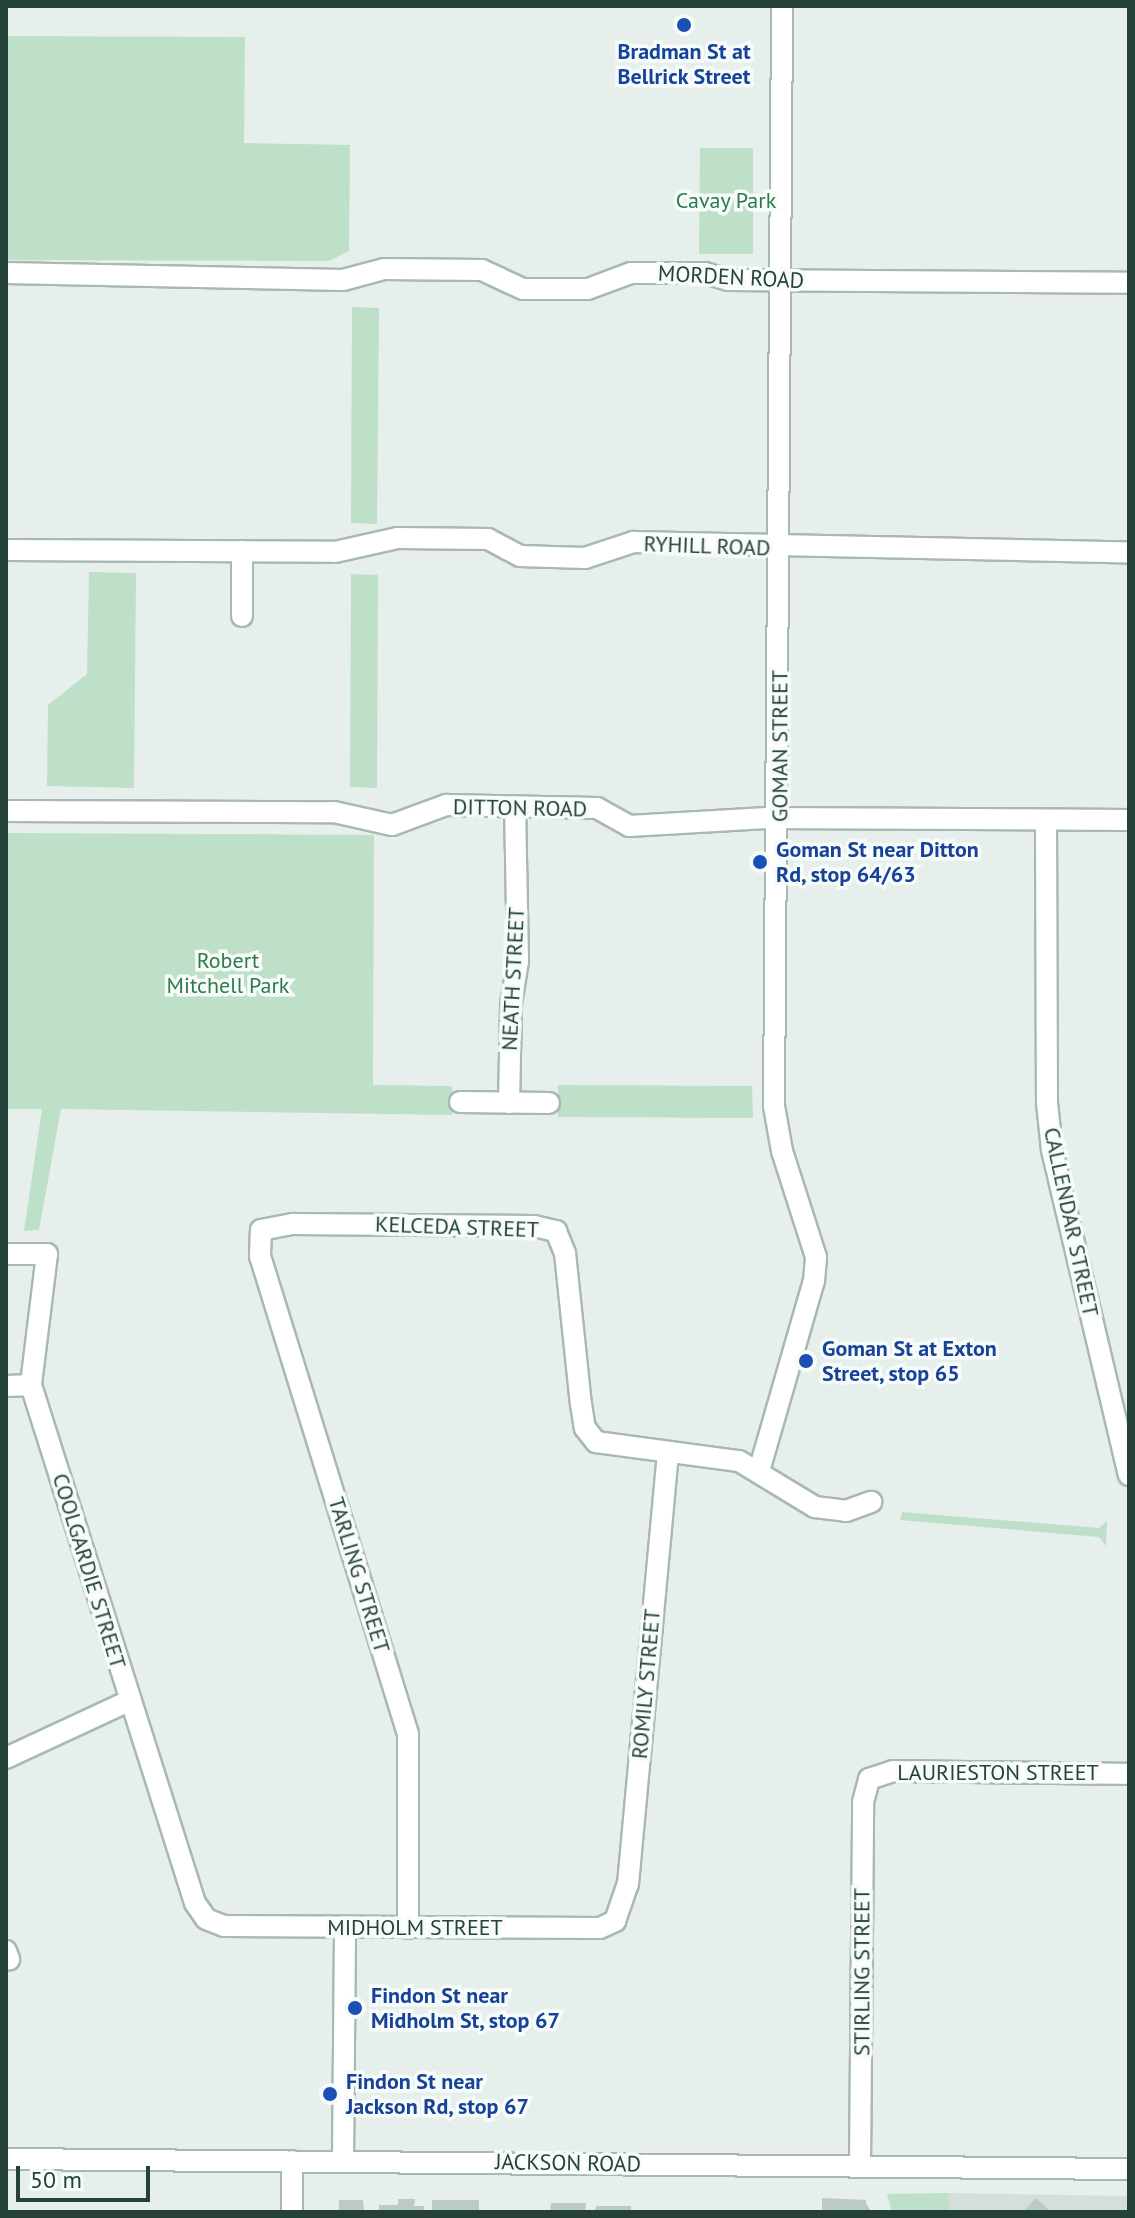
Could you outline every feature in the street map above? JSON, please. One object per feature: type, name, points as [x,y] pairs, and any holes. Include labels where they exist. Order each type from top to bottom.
[{"type":"street","name":"GOMAN STREET","points":[[759,1471],[810,1296],[816,1257],[782,1151],[774,1106],[780,818],[782,6]]},
{"type":"street","name":"MORDEN ROAD","points":[[6,273],[343,280],[384,269],[482,270],[523,289],[588,289],[631,273],[782,281],[1129,283]]},
{"type":"street","name":"RYHILL ROAD","points":[[6,550],[360,551],[397,538],[488,539],[520,556],[585,558],[633,542],[780,549],[1129,552]]},
{"type":"street","points":[[242,551],[242,616]]},
{"type":"street","name":"DITTON ROAD","points":[[6,811],[334,812],[392,825],[446,805],[597,808],[629,826],[780,818],[1129,820]]},
{"type":"street","name":"NEATH STREET","points":[[509,1103],[511,1004],[518,961],[515,808]]},
{"type":"street","name":"CALLENDAR STREET","points":[[1046,820],[1047,1103],[1052,1150],[1129,1475]]},
{"type":"street","points":[[460,1102],[549,1103]]},
{"type":"street","name":"KELCEDA STREET","points":[[261,1230],[293,1224],[534,1226],[556,1231],[565,1253],[585,1428],[605,1447],[739,1461],[815,1507],[846,1511],[871,1502]]},
{"type":"street","name":"TARLING STREET","points":[[261,1230],[260,1256],[408,1734],[408,1928]]},
{"type":"street","name":"COOLGARDIE STREET","points":[[6,1254],[47,1254],[31,1385],[195,1903],[206,1919]]},
{"type":"street","points":[[6,1386],[31,1385]]},
{"type":"street","name":"ROMILY STREET","points":[[621,1914],[668,1453]]},
{"type":"street","points":[[6,1758],[129,1701]]},
{"type":"street","name":"LAURIESTON STREET","points":[[869,1779],[893,1771],[1129,1774]]},
{"type":"street","name":"STIRLING STREET","points":[[860,2166],[863,1802],[869,1779]]},
{"type":"street","name":"MIDHOLM STREET","points":[[206,1919],[224,1926],[600,1928],[621,1914]]},
{"type":"street","points":[[343,2161],[345,1928]]},
{"type":"street","name":"JACKSON ROAD","points":[[6,2159],[1129,2169]]},
{"type":"street","points":[[292,2161],[292,2212]]},
{"type":"shaded area","points":[[948,2193],[1129,2196],[1129,2212],[950,2212]]},
{"type":"green space","points":[[6,36],[245,37],[244,143],[350,145],[349,251],[329,261],[6,260]]},
{"type":"green space","name":"Cavay Park","points":[[700,148],[753,148],[753,254],[699,254]]},
{"type":"green space","points":[[352,307],[379,308],[377,524],[351,523]]},
{"type":"green space","points":[[89,572],[136,573],[134,788],[47,786],[48,705],[87,674]]},
{"type":"green space","points":[[351,574],[378,575],[377,788],[350,787]]},
{"type":"green space","name":"Robert Mitchell Park","points":[[6,833],[374,835],[373,1085],[452,1086],[452,1115],[61,1109],[39,1230],[24,1231],[42,1109],[6,1109]]},
{"type":"green space","points":[[558,1085],[752,1086],[753,1118],[558,1117]]},
{"type":"green space","points":[[902,1512],[1099,1528],[1107,1521],[1106,1546],[1099,1537],[900,1520]]},
{"type":"green space","points":[[948,2193],[950,2212],[892,2212],[887,2194]]},
{"type":"building","points":[[822,2198],[866,2200],[866,2212],[822,2212]]},
{"type":"building","points":[[1036,2198],[1051,2212],[1023,2212]]},
{"type":"building","points":[[398,2199],[415,2199],[414,2206],[424,2206],[424,2212],[379,2212],[379,2205],[398,2205]]},
{"type":"building","points":[[339,2200],[363,2200],[364,2212],[339,2212]]},
{"type":"building","points":[[432,2200],[479,2200],[479,2212],[432,2212]]},
{"type":"building","points":[[551,2203],[586,2203],[585,2212],[550,2212]]},
{"type":"building","points":[[596,2206],[631,2206],[631,2212],[595,2212]]},
{"type":"place","name":"Bradman St at Bellrick Street","points":[[684,25]]},
{"type":"place","name":"Goman St near Ditton Rd, stop 64/63","points":[[760,862]]},
{"type":"place","name":"Goman St at Exton Street, stop 65","points":[[806,1361]]},
{"type":"place","name":"Findon St near Midholm St, stop 67","points":[[355,2008]]},
{"type":"place","name":"Findon St near Jackson Rd, stop 67","points":[[330,2094]]}]
